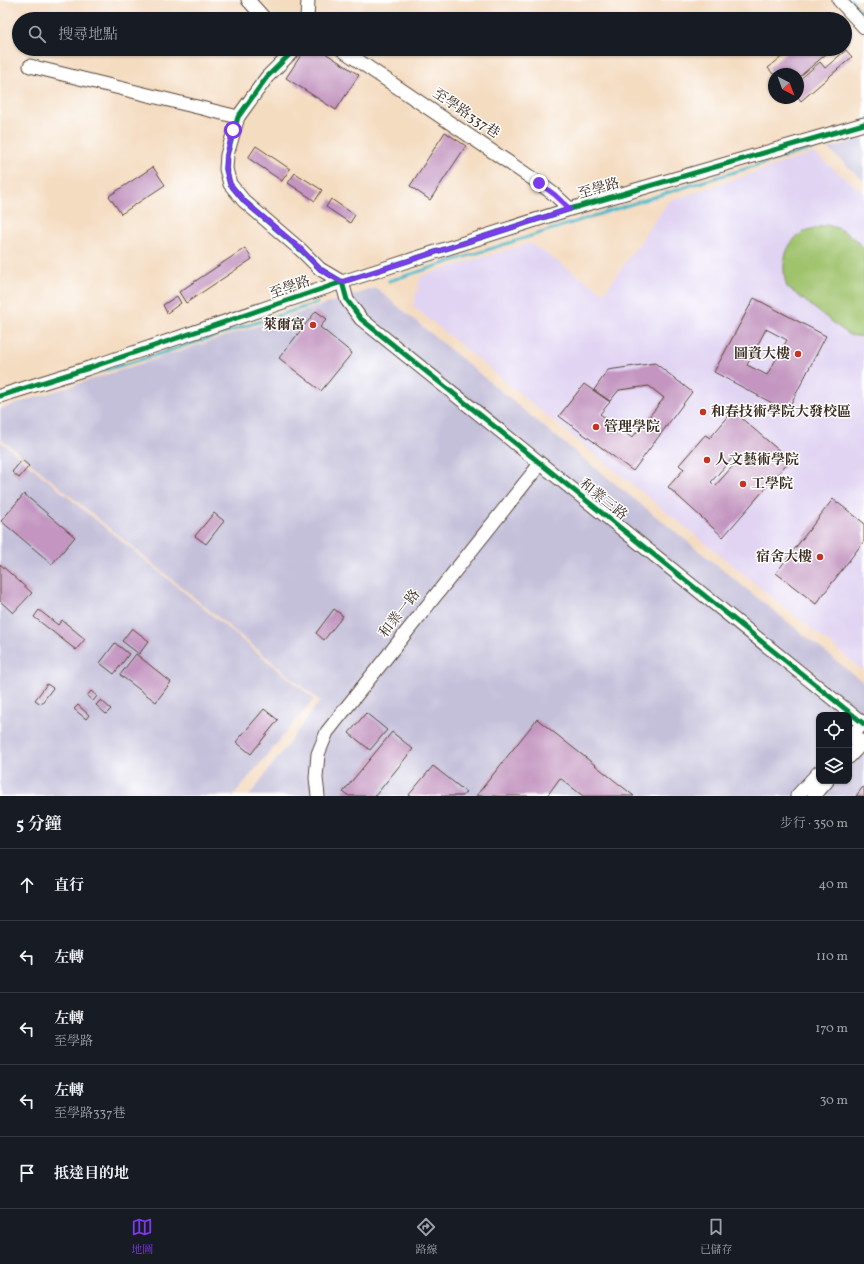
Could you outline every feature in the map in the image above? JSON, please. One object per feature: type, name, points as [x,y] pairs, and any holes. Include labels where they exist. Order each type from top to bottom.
[{"type":"street","points":[[248,0],[259,12]]},
{"type":"street","points":[[307,12],[308,0]]},
{"type":"street","points":[[839,0],[850,12]]},
{"type":"street","points":[[852,14],[864,27]]},
{"type":"street","points":[[288,56],[262,83],[238,117],[227,154],[226,169],[230,184],[244,201],[302,250],[320,269],[342,282]]},
{"type":"street","name":"至學路337巷","points":[[351,56],[539,183],[570,209]]},
{"type":"street","points":[[30,66],[238,117]]},
{"type":"street","name":"至學路","points":[[0,396],[89,368],[342,282],[570,209],[864,124]]},
{"type":"street","name":"和業三路","points":[[342,282],[347,300],[360,319],[864,723]]},
{"type":"street","name":"和業一路","points":[[318,796],[316,778],[318,754],[327,732],[540,464]]},
{"type":"street","points":[[852,736],[864,723]]},
{"type":"street","points":[[852,754],[864,741]]},
{"type":"street","points":[[797,796],[816,775]]},
{"type":"street","points":[[814,796],[825,784]]},
{"type":"shaded area","points":[[864,138],[864,181],[828,149]]},
{"type":"shaded area","name":"和春技術學院大發校區","points":[[814,153],[864,193],[864,671],[413,306],[421,276],[530,243],[604,293],[669,201]]},
{"type":"shaded area","points":[[376,288],[543,426],[864,683],[864,796],[249,796],[320,701],[0,438],[0,409]]},
{"type":"shaded area","points":[[0,441],[314,699],[233,796],[0,796]]},
{"type":"green space","points":[[827,225],[847,234],[864,248],[864,337],[849,335],[787,287],[784,262],[789,247],[800,234],[808,230]]},
{"type":"building","points":[[300,56],[330,56],[359,75],[336,110],[286,78]]},
{"type":"building","points":[[783,56],[824,56],[804,73],[804,68],[768,68]]},
{"type":"building","points":[[839,56],[852,57],[804,98],[804,76],[820,62],[825,68]]},
{"type":"building","points":[[445,132],[466,146],[430,200],[410,186]]},
{"type":"building","points":[[256,146],[290,169],[282,181],[248,158]]},
{"type":"building","points":[[153,167],[165,185],[121,214],[109,196]]},
{"type":"building","points":[[295,173],[322,190],[315,201],[288,183]]},
{"type":"building","points":[[331,199],[355,215],[350,223],[326,207]]},
{"type":"building","points":[[245,248],[252,259],[186,303],[179,292]]},
{"type":"building","points":[[177,296],[181,303],[167,313],[163,305]]},
{"type":"building","points":[[754,298],[826,336],[787,411],[714,372]],"holes":[[[766,329],[787,340],[767,375],[747,365]]]},
{"type":"building","points":[[316,311],[327,319],[320,327],[352,353],[321,391],[279,358]]},
{"type":"building","name":"管理學院","points":[[655,363],[692,392],[633,471],[559,416],[584,384],[610,402],[600,414],[632,438],[664,398],[649,386],[619,390],[610,401],[594,390],[608,370]]},
{"type":"building","points":[[733,411],[790,460],[723,537],[668,487],[684,469],[679,465],[705,435],[710,438]],"holes":[[[735,455],[740,458],[715,486],[711,482]]]},
{"type":"building","points":[[22,460],[29,466],[19,478],[12,472]]},
{"type":"building","points":[[24,494],[75,537],[52,564],[1,521]]},
{"type":"building","name":"宿舍大樓","points":[[833,499],[864,523],[864,541],[816,604],[776,573]]},
{"type":"building","points":[[214,513],[224,521],[206,544],[195,536]]},
{"type":"building","points":[[0,564],[32,593],[13,613],[0,601]]},
{"type":"building","points":[[334,609],[343,616],[324,640],[316,633]]},
{"type":"building","points":[[39,610],[58,625],[62,620],[85,639],[76,650],[34,617]]},
{"type":"building","points":[[132,628],[149,641],[139,654],[122,641]]},
{"type":"building","points":[[115,643],[129,654],[114,674],[100,663]]},
{"type":"building","points":[[136,654],[171,682],[156,702],[120,675]]},
{"type":"building","points":[[47,684],[53,688],[41,704],[35,700]]},
{"type":"building","points":[[91,691],[97,696],[93,701],[87,696]]},
{"type":"building","points":[[101,700],[111,709],[106,714],[96,705]]},
{"type":"building","points":[[78,705],[89,715],[86,719],[74,709]]},
{"type":"building","points":[[264,709],[278,720],[251,754],[236,742]]},
{"type":"building","points":[[366,713],[387,730],[370,750],[349,733]]},
{"type":"building","points":[[537,719],[634,796],[583,796],[560,778],[547,796],[476,796]]},
{"type":"building","points":[[392,732],[413,749],[375,796],[349,796],[343,792]]},
{"type":"building","points":[[433,766],[466,792],[463,796],[408,796]]},
{"type":"building","points":[[864,787],[864,796],[856,796],[862,788]]},
{"type":"waterway","points":[[851,0],[864,15]]},
{"type":"waterway","points":[[389,281],[698,183],[864,133]]},
{"type":"waterway","points":[[74,379],[153,356],[317,303]]},
{"type":"cycle path","points":[[288,56],[267,77],[238,117],[227,155],[226,169],[230,184],[244,201],[302,251],[320,269],[342,282],[347,300],[361,319],[864,724]]},
{"type":"cycle path","points":[[0,396],[89,368],[342,282],[570,209],[864,124]]},
{"type":"place","name":"萊爾富","points":[[313,325]]},
{"type":"place","name":"圖資大樓","points":[[798,354]]},
{"type":"place","name":"和春技術學院大發校區","points":[[703,412]]},
{"type":"place","name":"管理學院","points":[[596,427]]},
{"type":"place","name":"人文藝術學院","points":[[707,460]]},
{"type":"place","name":"工學院","points":[[743,484]]},
{"type":"place","name":"宿舍大樓","points":[[820,557]]},
{"type":"route","points":[[233,130],[227,154],[226,169],[230,184],[244,201],[302,250],[320,269],[342,282],[570,209],[539,183]]}]
